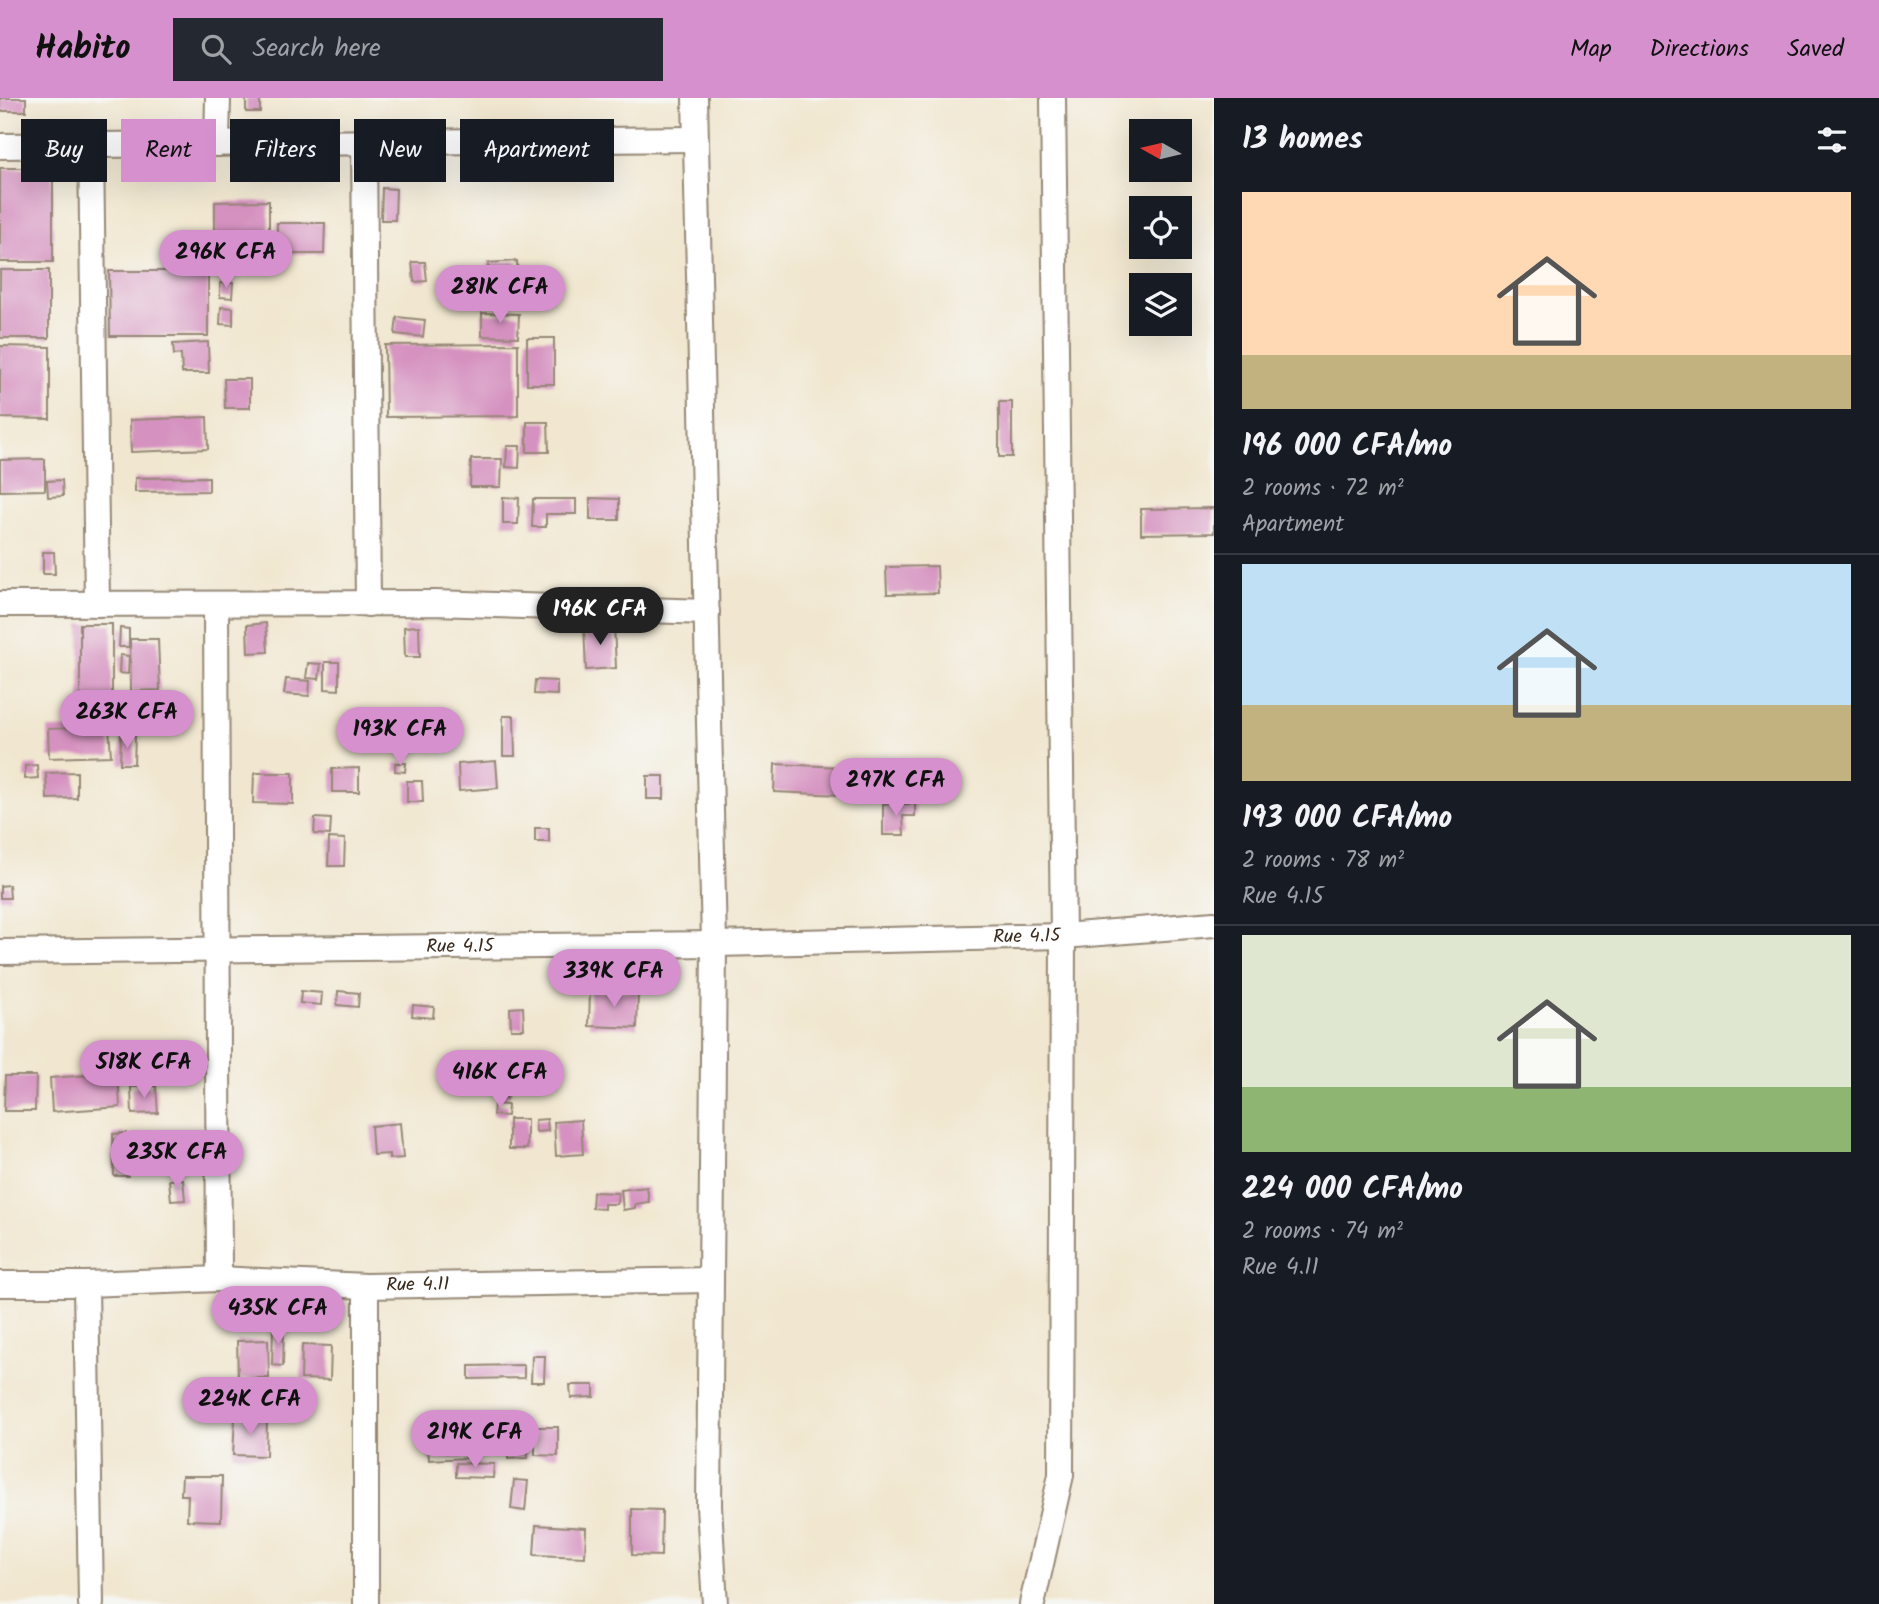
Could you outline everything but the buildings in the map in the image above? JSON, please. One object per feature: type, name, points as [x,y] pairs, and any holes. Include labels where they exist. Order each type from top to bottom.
[{"type":"street","points":[[217,144],[218,98]]},
{"type":"street","points":[[695,98],[715,944],[709,1506],[715,1604]]},
{"type":"street","points":[[1032,1604],[1061,1475],[1063,936],[1053,98]]},
{"type":"street","points":[[446,141],[696,139]]},
{"type":"street","points":[[107,145],[354,142]]},
{"type":"street","points":[[0,146],[21,146]]},
{"type":"street","points":[[91,182],[97,604]]},
{"type":"street","points":[[364,182],[368,604]]},
{"type":"street","points":[[0,604],[435,603],[707,612]]},
{"type":"street","points":[[216,605],[219,1279]]},
{"type":"street","name":"Rue 4.15","points":[[0,952],[715,944],[1063,936],[1214,924]]},
{"type":"street","name":"Rue 4.11","points":[[0,1284],[219,1279],[366,1286],[711,1280]]},
{"type":"street","points":[[86,1284],[91,1604]]},
{"type":"street","points":[[366,1286],[366,1604]]}]
